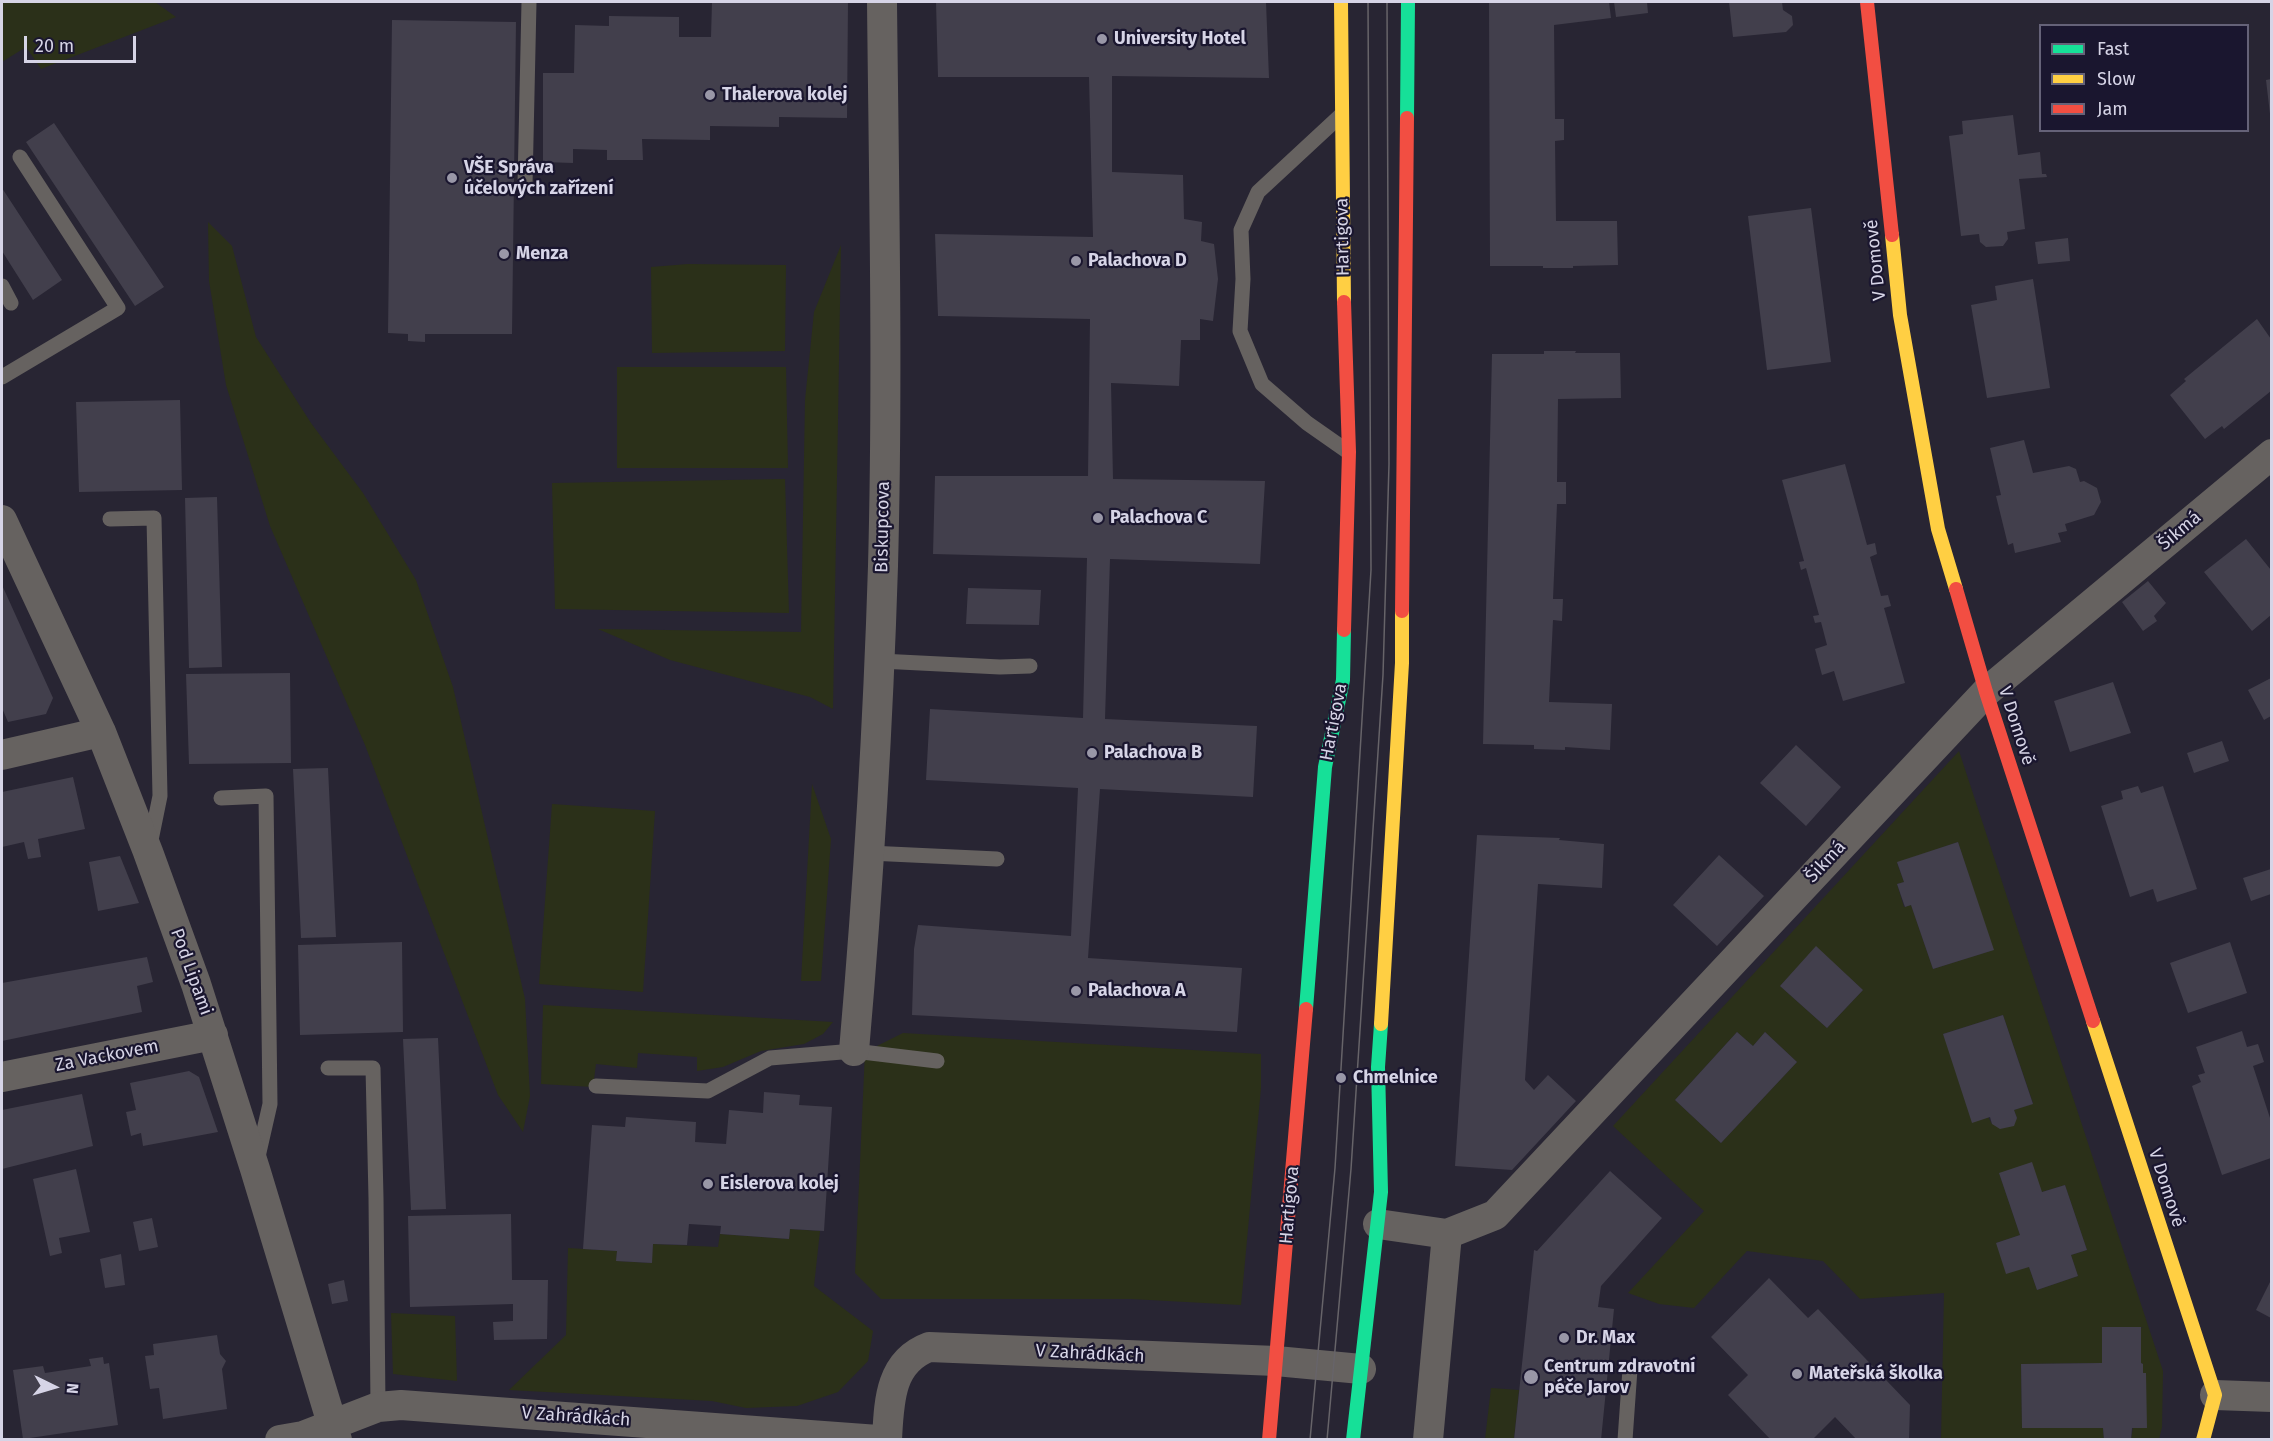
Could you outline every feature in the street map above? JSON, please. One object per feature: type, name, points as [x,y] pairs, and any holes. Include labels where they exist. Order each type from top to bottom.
[{"type":"main road","name":"Hartigova","points":[[1269,1440],[1294,1165],[1325,767],[1343,680],[1349,452],[1344,281],[1341,2]]},
{"type":"main road","points":[[1353,1440],[1381,1192],[1378,1067],[1402,663],[1408,2]]},
{"type":"main road","name":"V Domově","points":[[1867,2],[1900,315],[1938,529],[1986,692],[2215,1395]]},
{"type":"main road","points":[[2203,1440],[2215,1395]]},
{"type":"street","name":"Biskupcova","points":[[854,1051],[869,854],[883,563],[885,320],[882,2]]},
{"type":"street","name":"Šikmá","points":[[1378,1224],[1447,1234],[1495,1215],[1986,692],[2271,454]]},
{"type":"street","name":"Pod Lipami","points":[[2,520],[101,732],[148,852],[213,1035],[335,1432]]},
{"type":"street","points":[[2,755],[101,732]]},
{"type":"street","name":"Za Vackovem","points":[[2,1077],[213,1035]]},
{"type":"street","points":[[1428,1440],[1447,1234]]},
{"type":"street","name":"V Zahrádkách","points":[[887,1440],[889,1403],[898,1373],[912,1356],[929,1347],[1276,1362],[1360,1369]]},
{"type":"street","points":[[2215,1395],[2271,1396]]},
{"type":"street","name":"V Zahrádkách","points":[[280,1440],[335,1432],[378,1407],[401,1405],[486,1410],[723,1434],[878,1440]]},
{"type":"lane","points":[[525,185],[529,2]]},
{"type":"lane","points":[[1342,114],[1258,192],[1241,230],[1243,279],[1240,332],[1262,384],[1307,423],[1349,452]]},
{"type":"lane","points":[[2,377],[118,308],[20,157]]},
{"type":"lane","points":[[2,286],[11,303]]},
{"type":"lane","points":[[110,519],[154,518],[160,796],[148,852]]},
{"type":"lane","points":[[880,661],[1000,667],[1030,666]]},
{"type":"lane","points":[[221,798],[266,796],[270,1104],[255,1169]]},
{"type":"lane","points":[[869,854],[997,859]]},
{"type":"lane","points":[[596,1086],[708,1091],[770,1058],[854,1051],[937,1061]]},
{"type":"lane","points":[[328,1068],[373,1068],[378,1407]]},
{"type":"lane","points":[[1625,1440],[1630,1369]]},
{"type":"green space","points":[[2,2],[155,2],[176,17],[41,69],[26,47],[2,62]]},
{"type":"green space","points":[[208,222],[232,246],[256,337],[311,423],[363,493],[416,580],[453,687],[525,999],[530,1096],[523,1132],[498,1095],[365,745],[270,526],[226,385],[209,281]]},
{"type":"green space","points":[[841,245],[833,709],[810,697],[670,660],[598,629],[801,632],[805,400],[814,312]]},
{"type":"green space","points":[[688,264],[786,265],[785,351],[652,353],[651,267]]},
{"type":"green space","points":[[617,367],[786,367],[788,468],[617,468]]},
{"type":"green space","points":[[785,479],[789,613],[555,609],[552,483]]},
{"type":"green space","points":[[1959,751],[2163,1371],[2162,1427],[2159,1439],[2131,1439],[2143,1373],[2141,1328],[2143,1327],[2103,1327],[2102,1363],[2021,1364],[2022,1428],[2103,1428],[2104,1439],[1941,1439],[1944,1293],[1860,1299],[1823,1261],[1747,1251],[1694,1308],[1659,1304],[1628,1293],[1704,1211],[1613,1126]],"holes":[[[1958,842],[1993,950],[1933,969],[1911,905],[1904,907],[1897,884],[1904,882],[1897,863]],[[1816,947],[1863,990],[1827,1028],[1780,986]],[[2003,1015],[2033,1103],[2014,1110],[2017,1118],[1992,1124],[1943,1034]],[[1737,1032],[1753,1046],[1765,1032],[1797,1062],[1721,1143],[1675,1100]],[[1999,1173],[2042,1192],[2065,1185],[2087,1250],[2071,1255],[2078,1276],[2037,1290],[2029,1267],[1996,1243],[2020,1235]]]},
{"type":"green space","points":[[812,784],[831,839],[821,981],[801,981]]},
{"type":"green space","points":[[552,804],[655,811],[643,992],[539,984]]},
{"type":"green space","points":[[543,1005],[833,1022],[823,1034],[804,1044],[761,1051],[723,1067],[697,1071],[697,1057],[638,1053],[637,1068],[596,1064],[593,1087],[541,1084]]},
{"type":"green space","points":[[903,1033],[1261,1054],[1261,1088],[1241,1305],[1131,1299],[881,1299],[855,1273],[865,1052]]},
{"type":"green space","points":[[790,1229],[820,1231],[814,1286],[873,1331],[868,1361],[838,1392],[797,1406],[746,1408],[712,1401],[509,1390],[566,1335],[568,1248],[617,1251],[616,1261],[651,1263],[653,1244],[718,1247],[720,1234],[789,1239]]},
{"type":"green space","points":[[391,1313],[455,1316],[457,1381],[393,1374]]},
{"type":"green space","points":[[1491,1388],[1519,1390],[1514,1439],[1485,1439]]},
{"type":"building","name":"Thalerova kolej","points":[[712,2],[848,2],[847,118],[779,117],[779,127],[710,126],[710,140],[642,139],[643,160],[607,160],[607,150],[573,149],[573,163],[543,162],[543,73],[574,73],[575,25],[609,26],[609,16],[679,17],[679,37],[711,37]]},
{"type":"building","points":[[936,2],[1266,2],[1269,78],[1112,76],[1112,172],[1183,175],[1184,219],[1202,222],[1201,241],[1214,244],[1218,279],[1213,321],[1200,319],[1200,340],[1181,340],[1179,386],[1111,383],[1113,479],[1265,481],[1260,564],[1110,559],[1105,719],[1257,726],[1253,797],[1100,789],[1088,958],[1242,968],[1237,1032],[912,1015],[914,949],[918,925],[1071,936],[1078,788],[926,780],[930,709],[1083,718],[1087,558],[933,554],[935,476],[1088,476],[1090,319],[938,316],[935,234],[1093,237],[1089,77],[938,77]]},
{"type":"building","points":[[1489,2],[1609,2],[1611,18],[1554,25],[1555,119],[1564,119],[1564,140],[1555,141],[1556,221],[1617,221],[1618,265],[1573,266],[1573,268],[1490,266]]},
{"type":"building","points":[[1614,2],[1647,2],[1648,13],[1616,17]]},
{"type":"building","points":[[1729,2],[1782,2],[1783,10],[1792,16],[1793,25],[1786,32],[1733,37]]},
{"type":"building","name":"VŠE Správa účelových zařízení","points":[[392,20],[516,22],[512,334],[425,334],[425,342],[408,341],[408,334],[388,333]]},
{"type":"building","points":[[2271,79],[2271,114],[2270,114],[2266,80]]},
{"type":"building","points":[[2013,115],[2018,155],[2040,152],[2042,174],[2046,174],[2047,177],[2019,179],[2025,229],[2007,232],[2008,239],[2003,246],[1986,247],[1980,242],[1979,234],[1961,236],[1949,136],[1963,134],[1962,121]]},
{"type":"building","points":[[54,123],[164,287],[135,306],[26,142]]},
{"type":"building","points":[[2,188],[62,280],[33,300],[2,251]]},
{"type":"building","points":[[1811,208],[1831,362],[1767,370],[1748,216]]},
{"type":"building","points":[[2068,238],[2070,261],[2038,264],[2035,242]]},
{"type":"building","points":[[2033,279],[2050,388],[1987,398],[1971,305],[1997,300],[1995,286]]},
{"type":"building","points":[[2257,319],[2271,339],[2271,391],[2224,429],[2222,426],[2205,439],[2170,395],[2186,381],[2184,379]]},
{"type":"building","points":[[1544,351],[1620,353],[1621,398],[1558,399],[1557,482],[1566,482],[1566,504],[1557,504],[1553,599],[1563,599],[1562,621],[1553,620],[1549,702],[1612,704],[1610,750],[1565,747],[1565,750],[1534,749],[1534,745],[1483,744],[1492,354],[1544,354]]},
{"type":"building","points":[[180,400],[182,490],[79,492],[76,402]]},
{"type":"building","points":[[2024,440],[2033,473],[2069,466],[2076,469],[2080,482],[2084,481],[2097,488],[2101,502],[2094,515],[2065,524],[2067,531],[2058,533],[2061,542],[2015,553],[2013,543],[2008,545],[1996,496],[2001,495],[1990,448]]},
{"type":"building","points":[[1845,464],[1867,545],[1875,543],[1877,554],[1870,557],[1881,596],[1888,595],[1891,606],[1884,608],[1905,683],[1843,701],[1834,671],[1822,675],[1815,649],[1827,645],[1821,622],[1815,623],[1813,616],[1819,615],[1806,568],[1801,570],[1799,562],[1804,561],[1782,480]]},
{"type":"building","points":[[217,497],[222,667],[189,668],[185,498]]},
{"type":"building","points":[[2246,539],[2271,570],[2271,615],[2252,631],[2204,572]]},
{"type":"building","points":[[2148,581],[2166,603],[2154,616],[2157,621],[2143,631],[2122,602]]},
{"type":"building","points":[[2,585],[53,698],[46,714],[8,722],[2,708]]},
{"type":"building","points":[[968,588],[1041,590],[1039,625],[966,624]]},
{"type":"building","points":[[290,673],[291,763],[189,764],[186,674]]},
{"type":"building","points":[[2271,678],[2271,716],[2264,720],[2248,690]]},
{"type":"building","points":[[2113,682],[2131,733],[2070,752],[2054,701]]},
{"type":"building","points":[[2222,741],[2229,761],[2194,773],[2187,753]]},
{"type":"building","points":[[1796,745],[1841,787],[1806,826],[1760,783]]},
{"type":"building","points":[[328,768],[336,937],[301,938],[293,769]]},
{"type":"building","points":[[73,777],[85,829],[38,839],[41,857],[28,859],[24,842],[2,847],[2,792]]},
{"type":"building","points":[[2138,786],[2141,793],[2163,786],[2197,889],[2157,902],[2153,889],[2130,897],[2101,806],[2123,799],[2121,791]]},
{"type":"building","points":[[1477,835],[1560,838],[1559,840],[1604,844],[1602,888],[1538,884],[1525,1080],[1534,1090],[1548,1075],[1576,1101],[1512,1170],[1455,1166]]},
{"type":"building","points":[[1958,842],[1994,950],[1933,969],[1911,905],[1905,907],[1897,884],[1904,882],[1897,862]]},
{"type":"building","points":[[1719,855],[1764,896],[1717,946],[1673,905]]},
{"type":"building","points":[[120,856],[139,903],[98,911],[89,862]]},
{"type":"building","points":[[2271,869],[2271,894],[2251,901],[2243,878]]},
{"type":"building","points":[[402,942],[403,1032],[300,1035],[298,945]]},
{"type":"building","points":[[2230,942],[2247,993],[2188,1013],[2170,963]]},
{"type":"building","points":[[1816,946],[1863,990],[1827,1028],[1780,986]]},
{"type":"building","points":[[147,957],[153,982],[137,986],[142,1012],[2,1041],[2,983]]},
{"type":"building","points":[[2003,1015],[2033,1104],[2014,1110],[2017,1118],[2014,1126],[2000,1129],[1992,1124],[1990,1117],[1972,1123],[1943,1034]]},
{"type":"building","points":[[2242,1031],[2247,1047],[2258,1044],[2264,1062],[2253,1066],[2271,1121],[2271,1158],[2222,1175],[2192,1086],[2201,1082],[2198,1075],[2205,1073],[2196,1047]]},
{"type":"building","points":[[1737,1032],[1753,1046],[1765,1032],[1797,1062],[1721,1143],[1675,1100]]},
{"type":"building","points":[[438,1038],[446,1209],[411,1210],[403,1039]]},
{"type":"building","points":[[189,1071],[199,1077],[218,1132],[143,1146],[141,1133],[131,1136],[126,1112],[136,1110],[130,1083]]},
{"type":"building","name":"Eislerova kolej","points":[[764,1092],[800,1095],[799,1105],[832,1107],[824,1231],[790,1229],[789,1239],[720,1234],[721,1226],[689,1224],[687,1245],[653,1244],[652,1263],[616,1261],[617,1251],[583,1249],[592,1125],[625,1127],[626,1117],[696,1122],[695,1142],[726,1144],[729,1110],[763,1113]]},
{"type":"building","points":[[82,1094],[93,1146],[2,1169],[2,1110]]},
{"type":"building","points":[[2032,1162],[2042,1192],[2065,1185],[2087,1250],[2071,1255],[2078,1276],[2037,1290],[2029,1267],[2006,1274],[1996,1243],[2020,1235],[1999,1173]]},
{"type":"building","points":[[76,1169],[90,1232],[59,1238],[62,1253],[50,1256],[33,1179]]},
{"type":"building","points":[[1610,1171],[1662,1218],[1601,1286],[1598,1307],[1614,1309],[1601,1440],[1514,1440],[1534,1250],[1537,1251]]},
{"type":"building","points":[[511,1214],[512,1280],[548,1280],[547,1339],[494,1340],[493,1322],[513,1321],[513,1304],[410,1307],[408,1216]]},
{"type":"building","points":[[152,1218],[158,1247],[139,1251],[133,1222]]},
{"type":"building","points":[[121,1254],[125,1285],[105,1288],[100,1259]]},
{"type":"building","points":[[1769,1278],[1808,1318],[1818,1309],[1910,1405],[1909,1440],[1857,1440],[1835,1417],[1812,1440],[1771,1440],[1728,1395],[1748,1375],[1711,1337]]},
{"type":"building","points":[[344,1280],[348,1301],[332,1304],[328,1284]]},
{"type":"building","points":[[2271,1280],[2271,1318],[2256,1310]]},
{"type":"building","points":[[2102,1327],[2141,1327],[2141,1363],[2143,1373],[2146,1373],[2147,1428],[2132,1428],[2131,1440],[2104,1440],[2103,1428],[2022,1428],[2021,1364],[2102,1363]]},
{"type":"building","points":[[217,1335],[220,1354],[226,1361],[222,1369],[227,1409],[163,1419],[159,1388],[150,1389],[145,1356],[154,1355],[153,1344]]},
{"type":"building","points":[[103,1357],[104,1364],[109,1363],[118,1425],[23,1439],[13,1370],[43,1366],[45,1373],[91,1366],[89,1359]]},
{"type":"tram line","points":[[1310,1440],[1335,1168],[1371,570],[1368,2]]},
{"type":"tram line","points":[[1327,1440],[1351,1169],[1383,675],[1389,464],[1387,2]]},
{"type":"traffic: fast","points":[[1407,118],[1408,2]]},
{"type":"traffic: fast","points":[[1306,1009],[1325,767],[1343,680],[1344,630]]},
{"type":"traffic: fast","points":[[1353,1440],[1381,1192],[1378,1067],[1381,1024]]},
{"type":"traffic: slow","points":[[1341,2],[1344,302]]},
{"type":"traffic: slow","points":[[1892,235],[1900,315],[1938,529],[1956,589]]},
{"type":"traffic: slow","points":[[1381,1024],[1402,663],[1402,611]]},
{"type":"traffic: slow","points":[[2093,1021],[2215,1395],[2203,1440]]},
{"type":"traffic: jam","points":[[1867,2],[1892,235]]},
{"type":"traffic: jam","points":[[1402,611],[1407,118]]},
{"type":"traffic: jam","points":[[1344,302],[1349,452],[1344,630]]},
{"type":"traffic: jam","points":[[1956,589],[1986,692],[2093,1021]]},
{"type":"traffic: jam","points":[[1269,1440],[1306,1009]]},
{"type":"place","name":"University Hotel","points":[[1102,39]]},
{"type":"place","name":"Thalerova kolej","points":[[710,95]]},
{"type":"place","name":"VŠE Správa účelových zařízení","points":[[452,178]]},
{"type":"place","name":"Menza","points":[[504,254]]},
{"type":"place","name":"Palachova D","points":[[1076,261]]},
{"type":"place","name":"Palachova C","points":[[1098,518]]},
{"type":"place","name":"Palachova B","points":[[1092,753]]},
{"type":"place","name":"Palachova A","points":[[1076,991]]},
{"type":"place","name":"Chmelnice","points":[[1341,1078]]},
{"type":"place","name":"Eislerova kolej","points":[[708,1184]]},
{"type":"place","name":"Dr. Max","points":[[1564,1338]]},
{"type":"place","name":"Mateřská školka","points":[[1797,1374]]},
{"type":"place","name":"Centrum zdravotní péče Jarov","points":[[1531,1377]]}]
